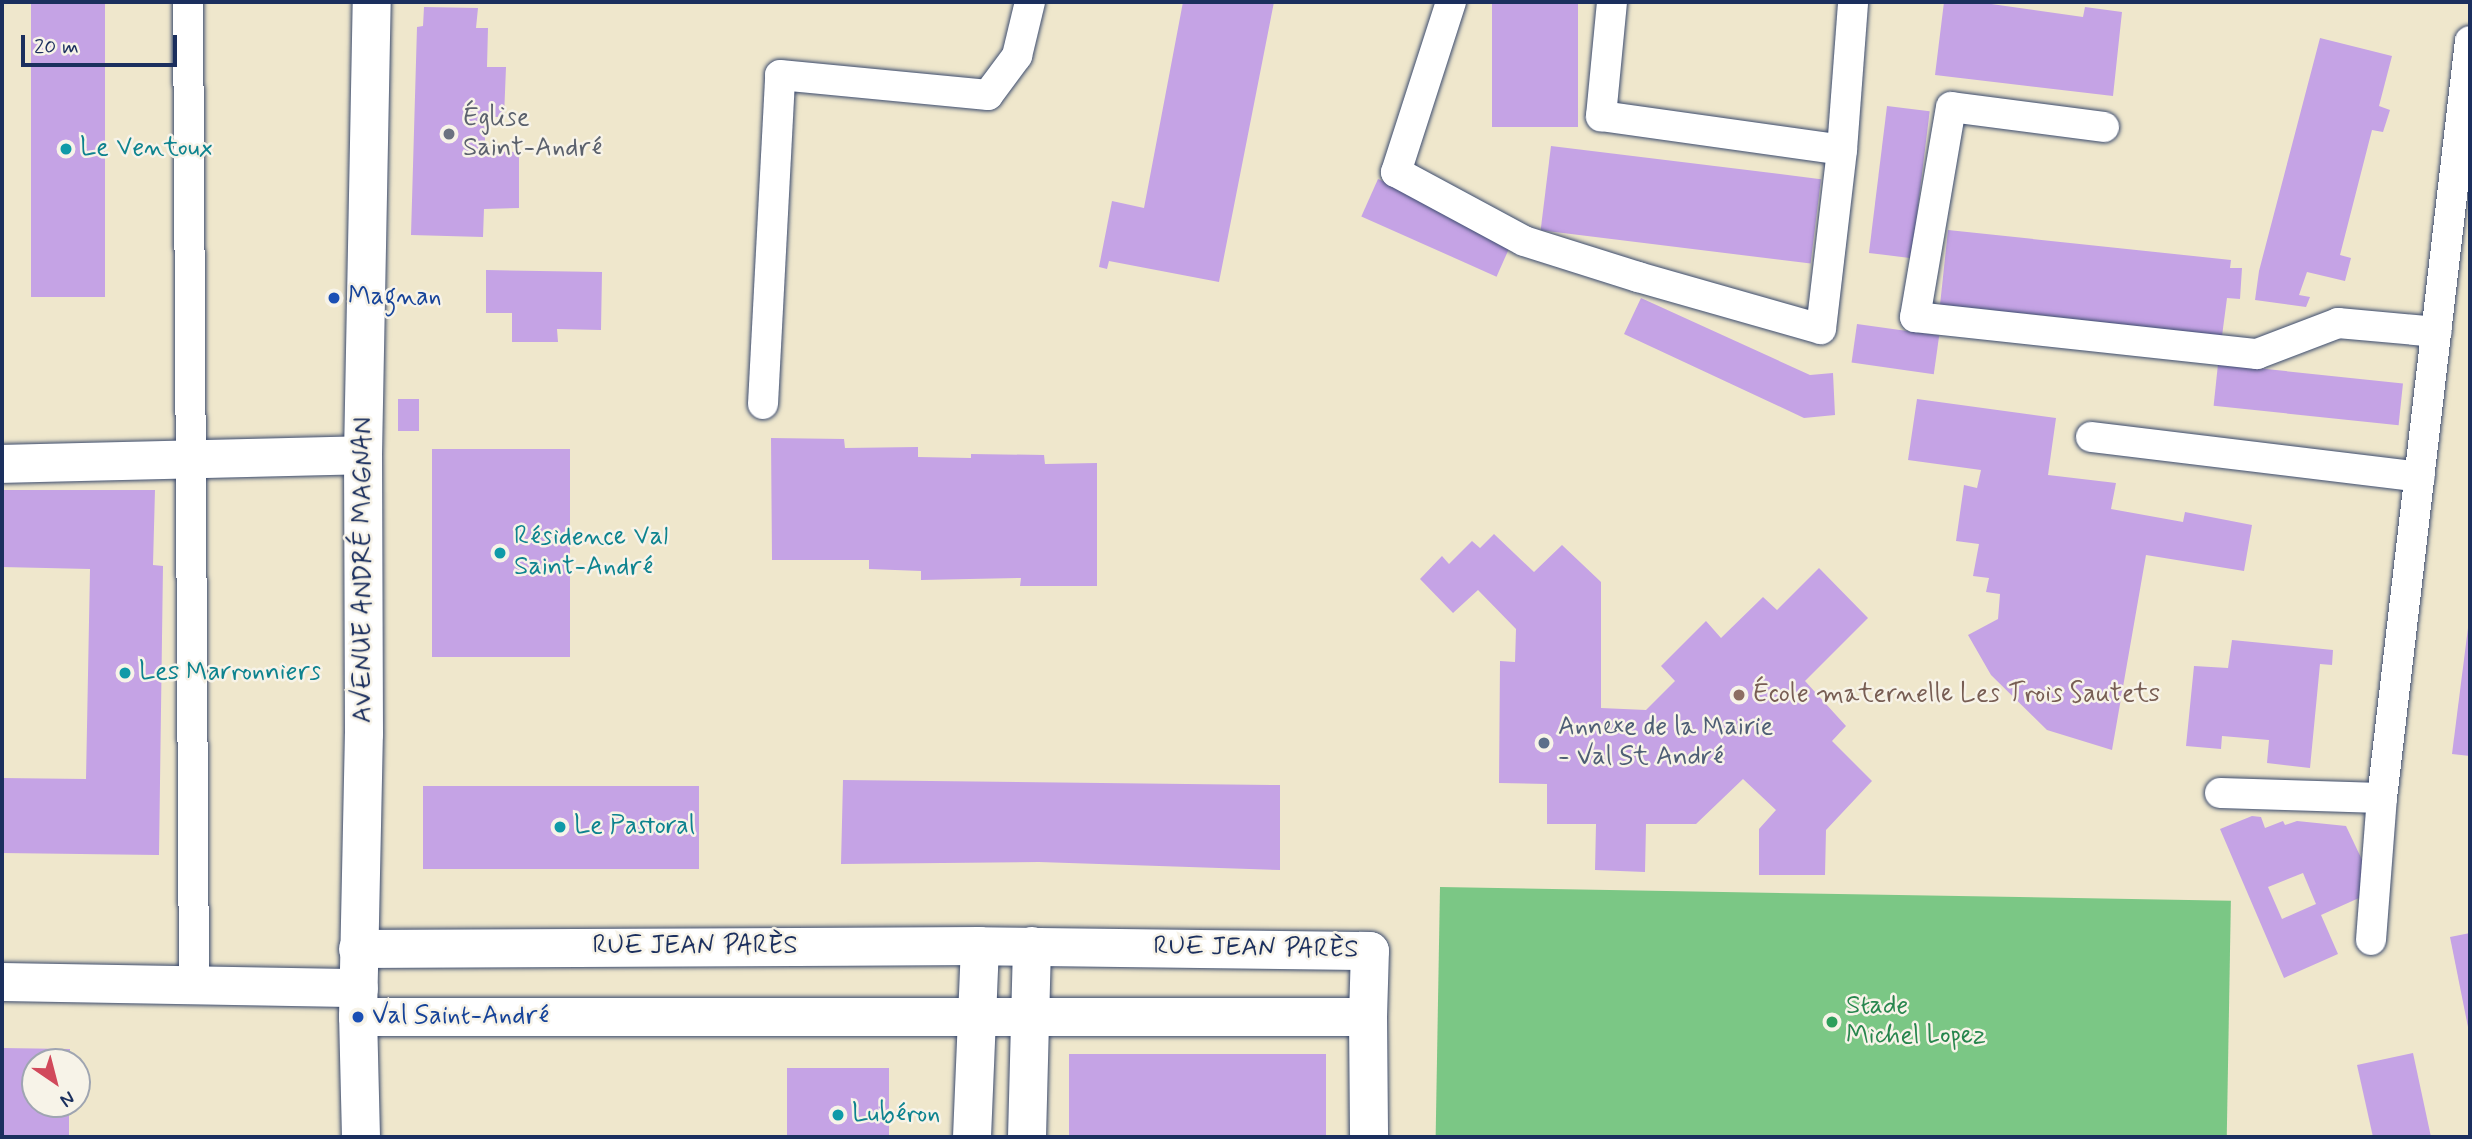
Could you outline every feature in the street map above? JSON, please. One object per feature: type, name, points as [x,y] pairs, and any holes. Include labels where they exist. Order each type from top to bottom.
[{"type":"street","name":"AVENUE ANDRÉ MAGNAN","points":[[361,1137],[358,949],[364,734],[363,455],[372,2]]},
{"type":"street","points":[[2,464],[363,455]]},
{"type":"street","points":[[972,1137],[980,946]]},
{"type":"street","points":[[1027,1137],[1032,946]]},
{"type":"street","name":"RUE JEAN PARÈS","points":[[358,949],[1032,946],[1370,951],[1369,1137]]},
{"type":"street","points":[[2,982],[194,984],[359,1003],[977,1016],[1368,1017]]},
{"type":"lane","points":[[188,2],[194,984]]},
{"type":"lane","points":[[763,404],[780,75],[988,95],[1017,56],[1030,2]]},
{"type":"lane","points":[[1451,2],[1396,172],[1524,240],[1638,278],[1821,329],[1842,150],[1853,2]]},
{"type":"lane","points":[[1612,2],[1601,116],[1842,150]]},
{"type":"lane","points":[[2371,940],[2382,798],[2470,41]]},
{"type":"lane","points":[[2104,127],[1951,107],[1915,317],[2257,354],[2338,323],[2437,332]]},
{"type":"lane","points":[[2091,437],[2420,477]]},
{"type":"lane","points":[[2220,793],[2382,798]]},
{"type":"green space","name":"Stade Michel Lopez","points":[[1440,887],[2231,901],[2227,1137],[1436,1137]]},
{"type":"building","name":"Le Ventoux","points":[[31,2],[105,2],[105,297],[31,297]]},
{"type":"building","points":[[1183,2],[1274,2],[1219,282],[1109,261],[1107,269],[1099,267],[1112,201],[1144,208]]},
{"type":"building","points":[[1492,2],[1578,2],[1578,127],[1492,127]]},
{"type":"building","points":[[1944,2],[1977,2],[2083,17],[2085,7],[2122,12],[2113,96],[1935,75]]},
{"type":"building","name":"Église Saint-André","points":[[424,7],[478,8],[476,28],[488,28],[487,67],[506,67],[504,117],[485,117],[485,151],[519,152],[519,208],[484,209],[483,237],[411,235],[417,27],[423,26]]},
{"type":"building","points":[[2320,38],[2392,56],[2379,106],[2390,110],[2383,132],[2372,130],[2340,255],[2351,258],[2345,281],[2307,272],[2299,295],[2310,297],[2306,307],[2255,300],[2259,271]]},
{"type":"building","points":[[1887,106],[1930,111],[1912,258],[1869,253]]},
{"type":"building","points":[[1551,146],[1821,179],[1811,264],[1541,230]]},
{"type":"building","points":[[1378,179],[1513,239],[1497,277],[1361,216]]},
{"type":"building","points":[[1948,230],[2231,260],[2230,268],[2242,268],[2240,299],[2227,298],[2222,336],[2020,313],[2018,323],[1992,320],[1994,310],[1940,305]]},
{"type":"building","points":[[486,270],[602,272],[601,330],[557,329],[558,342],[512,342],[512,313],[486,313]]},
{"type":"building","points":[[1641,298],[1810,375],[1833,373],[1835,415],[1804,418],[1624,334]]},
{"type":"building","points":[[1857,324],[1939,336],[1934,374],[1852,363]]},
{"type":"building","points":[[2218,364],[2403,383],[2399,425],[2214,406]]},
{"type":"building","points":[[398,399],[419,399],[419,431],[398,431]]},
{"type":"building","points":[[1917,399],[2056,418],[2048,475],[2116,483],[2111,509],[2183,522],[2185,512],[2252,525],[2244,571],[2146,555],[2112,750],[2047,730],[1991,675],[1968,635],[1998,619],[2000,594],[1986,592],[1989,578],[1973,576],[1979,544],[1956,541],[1964,485],[1977,488],[1981,470],[1908,460]]},
{"type":"building","points":[[771,438],[844,439],[845,448],[918,447],[918,457],[971,458],[971,454],[1044,455],[1045,464],[1097,463],[1097,586],[1020,586],[1021,578],[921,580],[921,571],[869,569],[869,560],[772,560]]},
{"type":"building","name":"Résidence Val Saint-André","points":[[432,449],[570,449],[570,657],[432,657]]},
{"type":"building","name":"Les Marronniers","points":[[2,490],[155,490],[153,565],[163,566],[159,855],[2,853],[2,778],[86,779],[90,569],[2,567]]},
{"type":"building","name":"École maternelle Les Trois Sautets","points":[[1494,534],[1534,572],[1562,545],[1601,582],[1601,708],[1646,710],[1675,681],[1661,666],[1706,621],[1721,638],[1763,597],[1777,610],[1819,568],[1868,618],[1805,681],[1846,726],[1832,741],[1872,781],[1826,830],[1825,875],[1759,875],[1759,829],[1776,810],[1743,779],[1696,824],[1646,824],[1645,872],[1595,870],[1596,824],[1547,824],[1547,784],[1499,783],[1500,661],[1515,662],[1516,629],[1478,590],[1453,613],[1420,579],[1442,556],[1449,564],[1472,541],[1480,548]]},
{"type":"building","points":[[2470,620],[2470,756],[2452,754]]},
{"type":"building","points":[[2232,640],[2333,650],[2332,665],[2320,664],[2310,768],[2267,763],[2269,740],[2222,736],[2221,749],[2186,746],[2194,666],[2228,668]]},
{"type":"building","points":[[843,780],[1280,785],[1280,870],[1039,862],[841,864]]},
{"type":"building","name":"Le Pastoral","points":[[423,786],[699,786],[699,869],[423,869]]},
{"type":"building","points":[[2252,816],[2261,817],[2265,828],[2283,821],[2285,825],[2297,821],[2346,826],[2364,864],[2359,898],[2321,915],[2338,954],[2284,978],[2220,829]],"holes":[[[2303,873],[2316,904],[2282,919],[2268,887]]]},
{"type":"building","points":[[2470,933],[2470,1032],[2469,1032],[2450,937]]},
{"type":"building","points":[[2,1048],[21,1048],[21,1118],[69,1118],[69,1137],[2,1137]]},
{"type":"building","points":[[2413,1053],[2431,1137],[2373,1137],[2357,1065]]},
{"type":"building","points":[[1069,1054],[1326,1054],[1326,1137],[1069,1137]]},
{"type":"building","name":"Lubéron","points":[[787,1068],[889,1068],[889,1137],[787,1137]]},
{"type":"place","name":"Église Saint-André","points":[[449,134]]},
{"type":"place","name":"Le Ventoux","points":[[66,149]]},
{"type":"place","name":"Magnan","points":[[334,298]]},
{"type":"place","name":"Résidence Val Saint-André","points":[[500,553]]},
{"type":"place","name":"Les Marronniers","points":[[125,673]]},
{"type":"place","name":"École maternelle Les Trois Sautets","points":[[1739,695]]},
{"type":"place","name":"Annexe de la Mairie - Val St André","points":[[1544,743]]},
{"type":"place","name":"Le Pastoral","points":[[560,827]]},
{"type":"place","name":"Val Saint-André","points":[[358,1017]]},
{"type":"place","name":"Stade Michel Lopez","points":[[1832,1022]]},
{"type":"place","name":"Lubéron","points":[[838,1115]]}]
